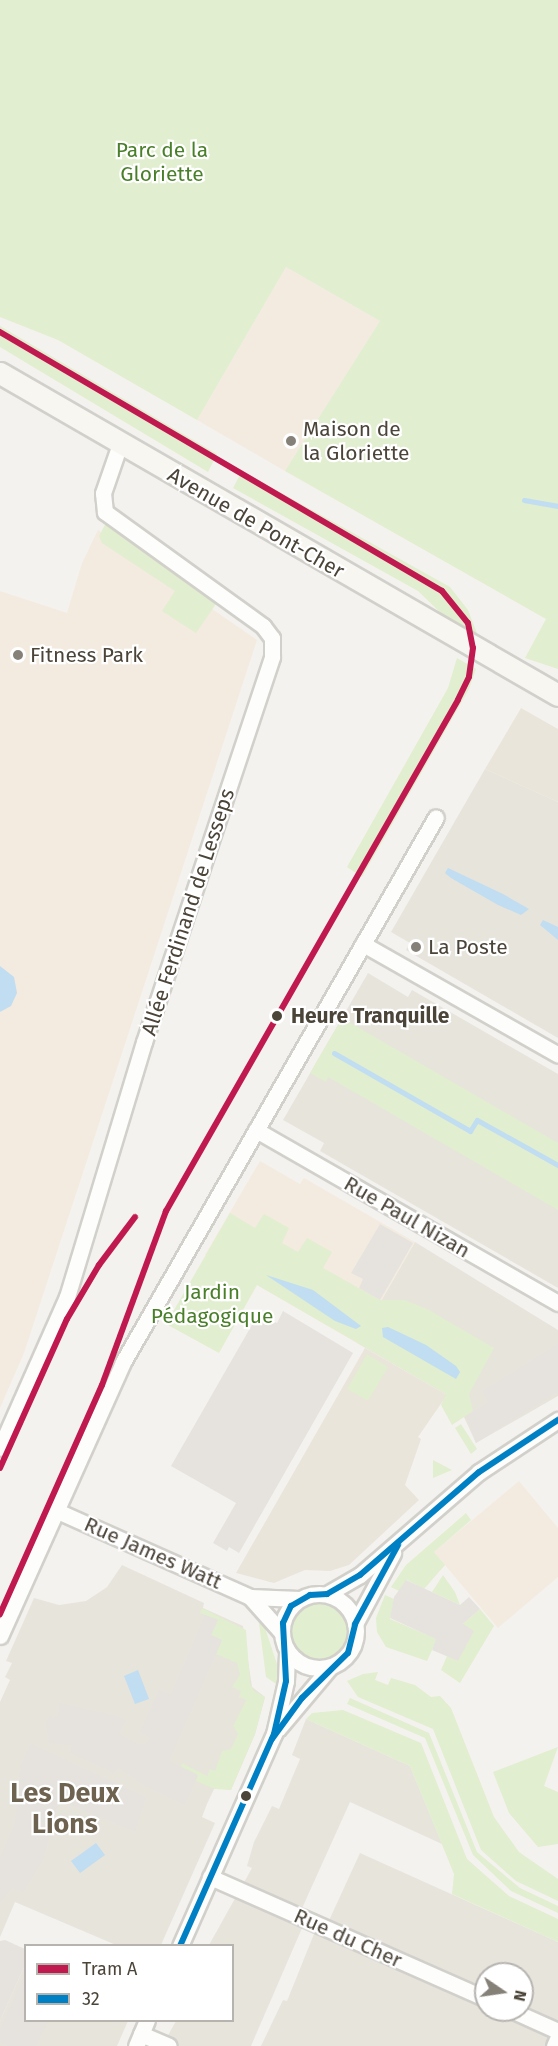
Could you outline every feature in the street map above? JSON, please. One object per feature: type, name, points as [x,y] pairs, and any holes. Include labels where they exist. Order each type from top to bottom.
[{"type":"main road","name":"Avenue de Pont-Cher","points":[[0,373],[558,695]]},
{"type":"main road","name":"Avenue de Pont-Cher","points":[[512,670],[558,678]]},
{"type":"street","name":"Allée Ferdinand de Lesseps","points":[[0,1448],[67,1297],[144,1042],[272,657],[272,638],[263,626],[110,519],[103,493],[120,444]]},
{"type":"street","points":[[0,1636],[123,1362],[436,817]]},
{"type":"street","points":[[363,944],[558,1055]]},
{"type":"street","name":"Rue Paul Nizan","points":[[256,1130],[558,1303]]},
{"type":"street","points":[[181,1944],[274,1734],[286,1681],[288,1650],[282,1632],[286,1614],[299,1599],[327,1594],[360,1575],[479,1472],[558,1420]]},
{"type":"street","name":"Rue James Watt","points":[[55,1510],[250,1597],[299,1599]]},
{"type":"street","points":[[274,1734],[331,1666],[351,1649],[355,1624],[399,1543]]},
{"type":"street","points":[[327,1594],[346,1605],[355,1624]]},
{"type":"street","name":"Rue James Watt","points":[[250,1597],[282,1632]]},
{"type":"street","points":[[288,1650],[306,1666],[331,1666]]},
{"type":"street","name":"Rue du Cher","points":[[210,1877],[474,1994]]},
{"type":"street","points":[[534,2020],[558,2031]]},
{"type":"street","points":[[141,2033],[169,2046]]},
{"type":"street","points":[[554,2046],[558,2037]]},
{"type":"shaded area","points":[[286,267],[380,321],[285,471],[197,420]]},
{"type":"shaded area","points":[[98,530],[257,640],[24,1353],[0,1408],[0,591],[67,613],[82,563]]},
{"type":"shaded area","points":[[521,708],[558,729],[558,802],[485,769]]},
{"type":"shaded area","points":[[485,769],[558,802],[558,1038],[406,950],[410,943],[391,932]]},
{"type":"shaded area","points":[[368,973],[408,997],[412,990],[558,1074],[558,1288],[320,1151],[324,1143],[283,1120]]},
{"type":"shaded area","points":[[260,1161],[300,1184],[304,1178],[415,1242],[357,1343],[205,1255]]},
{"type":"shaded area","points":[[380,1224],[413,1243],[380,1300],[359,1288],[363,1279],[351,1273]]},
{"type":"shaded area","points":[[415,1242],[558,1330],[558,1396],[476,1443],[456,1400],[357,1343]]},
{"type":"shaded area","points":[[283,1311],[353,1353],[239,1553],[229,1547],[227,1551],[213,1543],[236,1503],[171,1466],[257,1316],[266,1324],[268,1319],[277,1323]]},
{"type":"shaded area","points":[[558,1344],[558,1392],[476,1443],[466,1416],[488,1402],[482,1391]]},
{"type":"shaded area","points":[[365,1348],[447,1395],[418,1437],[421,1439],[405,1485],[419,1500],[349,1565],[330,1571],[305,1570],[274,1583],[236,1573]]},
{"type":"shaded area","points":[[519,1481],[558,1528],[558,1577],[498,1628],[434,1552]]},
{"type":"shaded area","points":[[122,1565],[204,1603],[203,1608],[243,1626],[252,1687],[265,1697],[255,1734],[231,1790],[215,1787],[207,1804],[202,1817],[215,1823],[161,1944],[114,1944],[15,1902],[0,1937],[0,1702],[10,1680],[5,1677],[12,1663],[6,1661],[34,1598],[59,1605],[86,1601],[107,1587]]},
{"type":"shaded area","points":[[406,1580],[460,1605],[469,1597],[480,1609],[463,1624],[474,1631],[458,1661],[432,1650],[436,1639],[390,1618],[394,1597]]},
{"type":"shaded area","points":[[205,1615],[218,1620],[211,1635],[222,1640],[169,1761],[198,1775],[185,1805],[147,1787],[119,1768],[114,1773],[70,1753],[72,1745],[49,1743],[46,1724],[50,1716],[58,1717],[59,1703],[117,1716],[126,1721],[119,1734],[141,1745],[148,1742],[150,1738],[140,1732],[159,1690],[171,1694]]},
{"type":"shaded area","points":[[306,1719],[410,1766],[442,1844],[350,1802],[299,1915],[306,1919],[251,2046],[162,2046],[175,2022],[234,2022],[234,1944],[210,1944],[252,1868],[247,1866],[254,1842],[272,1806],[279,1809],[300,1759],[292,1755]]},
{"type":"shaded area","points":[[31,1744],[146,1797],[135,1832],[59,1800],[44,1858],[23,1893],[12,1888],[0,1903],[0,1858],[15,1823],[21,1763]]},
{"type":"shaded area","points":[[360,1853],[558,1942],[558,2046],[261,2046],[283,2000],[287,2001],[318,1924],[326,1927]]},
{"type":"shaded area","points":[[5,1940],[24,1949],[24,1967],[0,2021],[0,1941]]},
{"type":"shaded area","points":[[24,1967],[24,2022],[128,2022],[117,2046],[0,2046],[0,2021]]},
{"type":"shaded area","points":[[24,1975],[24,2022],[48,2022],[36,2046],[8,2046],[0,2042],[0,2029]]},
{"type":"green space","name":"Parc de la Gloriette","points":[[0,0],[558,0],[558,669],[525,658],[546,619],[285,471],[380,321],[286,267],[197,420],[58,340],[0,317]]},
{"type":"green space","points":[[0,326],[217,454],[208,472],[0,347]]},
{"type":"green space","points":[[242,471],[450,587],[468,610],[478,636],[449,621],[418,591],[233,488]]},
{"type":"green space","points":[[106,523],[218,601],[196,633],[162,611],[175,591],[102,543],[99,536]]},
{"type":"green space","points":[[457,658],[476,669],[469,689],[362,877],[347,867],[448,688]]},
{"type":"green space","points":[[342,1018],[558,1143],[558,1210],[328,1077],[326,1082],[310,1073]]},
{"type":"green space","name":"Jardin Pédagogique","points":[[230,1213],[255,1228],[264,1214],[289,1228],[282,1243],[298,1252],[307,1238],[332,1252],[323,1268],[380,1300],[405,1300],[429,1310],[494,1348],[469,1394],[473,1411],[452,1425],[441,1405],[446,1394],[257,1285],[219,1353],[166,1324]]},
{"type":"green space","points":[[367,1354],[388,1367],[368,1401],[347,1389]]},
{"type":"green space","points":[[461,1424],[477,1449],[471,1454],[455,1428]]},
{"type":"green space","points":[[433,1460],[452,1470],[433,1478]]},
{"type":"green space","points":[[466,1513],[471,1520],[434,1552],[445,1565],[424,1589],[407,1580],[401,1592],[391,1587],[406,1565]]},
{"type":"green space","points":[[443,1575],[455,1592],[460,1605],[432,1592]]},
{"type":"green space","points":[[385,1595],[394,1599],[390,1619],[437,1639],[427,1661],[386,1647],[377,1632],[376,1618]]},
{"type":"green space","points":[[319,1602],[330,1604],[343,1615],[348,1631],[346,1642],[335,1655],[319,1660],[308,1658],[295,1647],[290,1631],[292,1620],[303,1607]]},
{"type":"green space","points":[[202,1608],[246,1630],[250,1683],[254,1691],[265,1697],[255,1734],[231,1790],[214,1789],[196,1781],[198,1775],[181,1767],[182,1763],[207,1776],[210,1769],[215,1771],[222,1751],[231,1749],[238,1734],[233,1726],[246,1700],[239,1697],[241,1691],[232,1687],[240,1675],[237,1663],[216,1654],[222,1640],[211,1635],[218,1620],[200,1613]]},
{"type":"green space","points":[[480,1609],[494,1626],[460,1683],[441,1670],[447,1656],[458,1661],[463,1624]]},
{"type":"green space","points":[[253,1612],[263,1622],[278,1667],[279,1686],[266,1677],[259,1623]]},
{"type":"green space","points":[[378,1672],[375,1680],[388,1685],[391,1678],[415,1685],[431,1697],[440,1696],[451,1708],[494,1817],[519,1852],[558,1879],[558,1901],[516,1881],[481,1850],[433,1729],[358,1697],[347,1681],[363,1674]]},
{"type":"green space","points":[[350,1698],[429,1733],[477,1852],[520,1888],[558,1906],[558,1913],[511,1891],[473,1855],[425,1738],[347,1704]]},
{"type":"green space","points":[[343,1710],[421,1743],[467,1859],[509,1896],[558,1919],[558,1942],[452,1894],[454,1874],[410,1766],[306,1719],[312,1713]]},
{"type":"green space","points":[[558,1747],[544,1786],[558,1792],[558,1844],[538,1847],[509,1813],[493,1772]]},
{"type":"water","points":[[448,868],[529,909],[521,915],[498,905],[451,878],[445,873]]},
{"type":"water","points":[[543,920],[558,927],[558,940],[540,925]]},
{"type":"water","points":[[0,966],[14,977],[17,993],[11,1006],[0,1012]]},
{"type":"water","points":[[266,1275],[313,1290],[361,1326],[356,1329],[335,1321]]},
{"type":"water","points":[[388,1327],[426,1345],[456,1366],[460,1372],[456,1379],[383,1337],[382,1328]]},
{"type":"water","points":[[138,1670],[149,1699],[135,1704],[124,1676]]},
{"type":"water","points":[[96,1843],[105,1855],[80,1873],[71,1861]]},
{"type":"waterway","points":[[524,500],[558,506]]},
{"type":"waterway","points":[[334,1053],[470,1131],[477,1120],[558,1165]]},
{"type":"tram line","name":"A","points":[[0,332],[442,591],[468,623],[473,648],[469,677],[458,700],[166,1211],[102,1385],[0,1614]]},
{"type":"tram line","name":"A","points":[[0,1468],[67,1319],[99,1265],[135,1217]]},
{"type":"transit line","name":"32","points":[[181,1944],[274,1734],[286,1681],[283,1623],[291,1606],[310,1595],[327,1594],[360,1575],[479,1472],[558,1420]]},
{"type":"transit line","name":"32","points":[[272,1739],[302,1698],[348,1653],[355,1624],[398,1545]]},
{"type":"place","name":"Maison de la Gloriette","points":[[291,441]]},
{"type":"place","name":"Fitness Park","points":[[18,655]]},
{"type":"place","name":"La Poste","points":[[416,947]]},
{"type":"place","name":"Heure Tranquille","points":[[277,1016]]},
{"type":"district","name":"Les Deux Lions","points":[[65,1808]]}]
